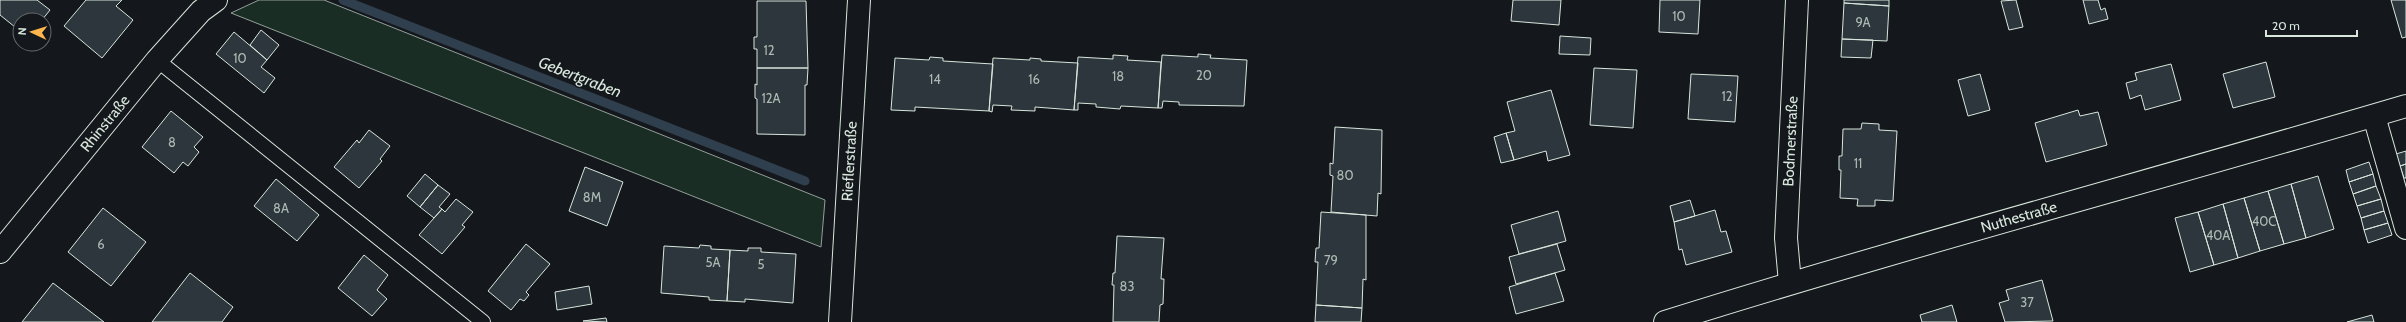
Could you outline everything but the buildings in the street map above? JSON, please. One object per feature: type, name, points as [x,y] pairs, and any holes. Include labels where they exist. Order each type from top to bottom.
[{"type":"street","name":"Rhinstraße","points":[[0,252],[157,60],[201,12],[216,0]]},
{"type":"street","name":"Rieflerstraße","points":[[840,322],[859,0]]},
{"type":"street","name":"Bodmerstraße","points":[[1790,283],[1786,238],[1797,0]]},
{"type":"street","name":"Nuthestraße","points":[[1665,322],[1790,283],[2141,184],[2406,106]]},
{"type":"street","points":[[2374,116],[2406,228]]},
{"type":"lane","points":[[157,60],[483,322]]},
{"type":"green space","points":[[259,0],[324,0],[825,200],[821,247],[231,13]]},
{"type":"waterway","name":"Gebertgraben","points":[[343,0],[805,181]]}]
